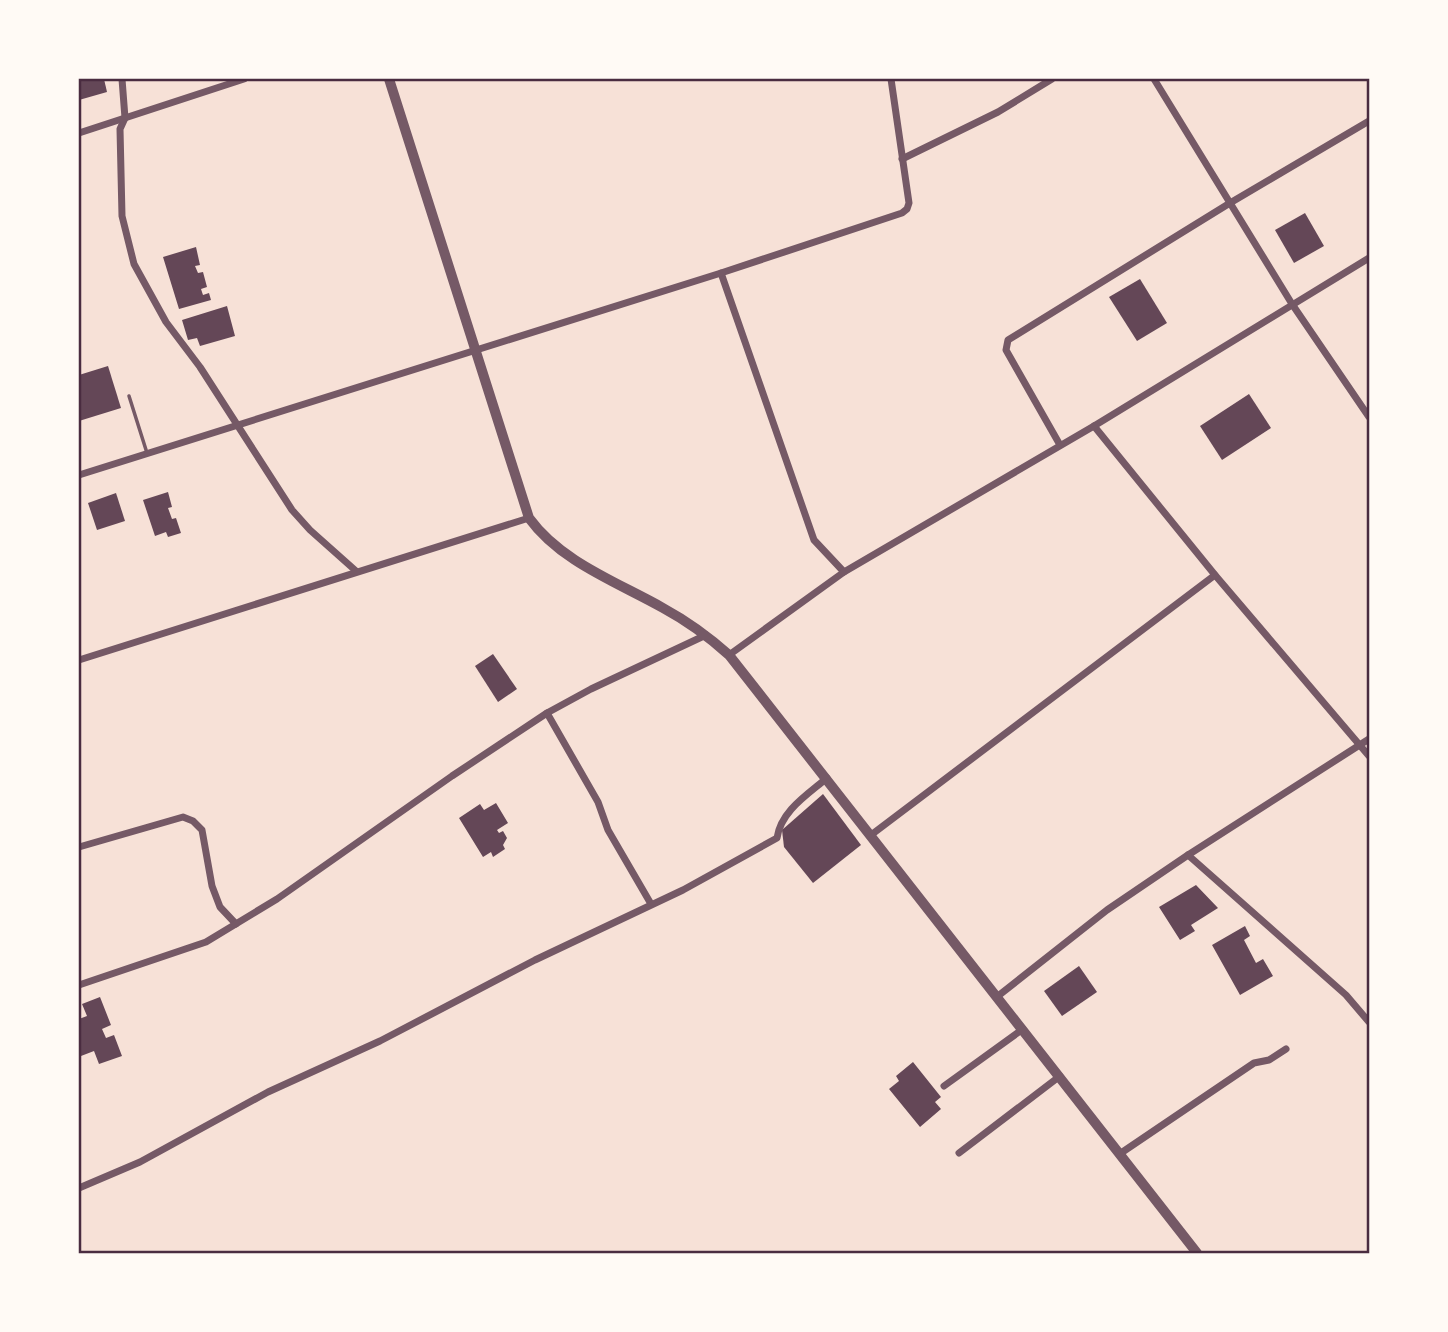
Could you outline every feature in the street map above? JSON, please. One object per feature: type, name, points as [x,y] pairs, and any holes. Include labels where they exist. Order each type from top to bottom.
[{"type":"street","points":[[122,79],[125,118],[120,129],[122,216],[135,264],[166,322],[238,423],[292,510],[356,571]]},
{"type":"street","points":[[79,134],[219,83],[244,79]]},
{"type":"street","points":[[389,79],[529,518],[560,550],[665,609],[706,635],[729,656],[872,835],[1197,1253]]},
{"type":"street","points":[[79,475],[721,273],[902,212],[907,209],[909,203],[891,79]]},
{"type":"street","points":[[902,159],[998,112],[1052,79]]},
{"type":"street","points":[[1154,79],[1292,304],[1369,417]]},
{"type":"street","points":[[1060,445],[1006,349],[1008,340],[1369,121]]},
{"type":"street","points":[[729,656],[844,572],[1094,426],[1369,258]]},
{"type":"street","points":[[721,273],[814,540],[844,572]]},
{"type":"street","points":[[1094,426],[1215,575],[1369,756]]},
{"type":"street","points":[[79,660],[529,518]]},
{"type":"street","points":[[872,835],[1215,575]]},
{"type":"street","points":[[79,985],[206,942],[277,900],[452,776],[547,713],[591,689],[706,635]]},
{"type":"street","points":[[547,713],[598,802],[608,831],[651,904]]},
{"type":"street","points":[[998,996],[1107,910],[1369,739]]},
{"type":"street","points":[[79,1188],[140,1162],[268,1092],[380,1041],[460,998],[729,866],[777,838],[786,814],[827,778]]},
{"type":"street","points":[[79,847],[183,817],[193,821],[202,830],[212,886],[220,907],[236,925]]},
{"type":"street","points":[[1188,855],[1346,995],[1369,1022]]},
{"type":"street","points":[[944,1086],[1023,1029]]},
{"type":"street","points":[[1121,1153],[1254,1063],[1269,1060],[1286,1049]]},
{"type":"street","points":[[959,1153],[1060,1076]]},
{"type":"lane","points":[[129,396],[146,453]]},
{"type":"building","points":[[79,79],[104,79],[107,92],[79,100]]},
{"type":"building","points":[[1305,213],[1324,246],[1294,263],[1275,230]]},
{"type":"building","points":[[196,247],[200,265],[195,266],[198,273],[203,272],[207,287],[201,289],[203,295],[209,293],[211,300],[179,309],[163,257]]},
{"type":"building","points":[[1140,279],[1167,323],[1137,341],[1109,297]]},
{"type":"building","points":[[227,306],[235,336],[200,346],[197,338],[188,340],[182,320]]},
{"type":"building","points":[[108,366],[121,408],[79,421],[79,375]]},
{"type":"building","points":[[1249,394],[1271,428],[1222,460],[1200,426]]},
{"type":"building","points":[[168,492],[172,507],[168,508],[172,519],[176,518],[181,533],[168,537],[166,532],[155,536],[143,500]]},
{"type":"building","points":[[116,493],[125,521],[97,530],[88,503]]},
{"type":"building","points":[[493,654],[517,689],[498,702],[475,666]]},
{"type":"building","points":[[823,794],[861,845],[813,883],[784,847],[782,830]]},
{"type":"building","points":[[496,803],[508,823],[497,830],[499,833],[503,831],[507,838],[503,845],[505,849],[493,857],[491,852],[483,857],[459,818],[480,804],[484,810]]},
{"type":"building","points":[[1196,885],[1218,908],[1191,925],[1195,931],[1180,940],[1159,907]]},
{"type":"building","points":[[1245,926],[1250,936],[1244,940],[1256,963],[1263,959],[1273,976],[1240,995],[1212,945]]},
{"type":"building","points":[[1079,966],[1097,992],[1062,1016],[1044,991]]},
{"type":"building","points":[[100,997],[111,1025],[102,1029],[106,1038],[114,1035],[122,1056],[99,1064],[94,1051],[81,1056],[79,1019],[87,1016],[82,1004]]},
{"type":"building","points":[[913,1062],[941,1097],[935,1102],[941,1109],[920,1127],[889,1089],[899,1081],[896,1076]]}]
